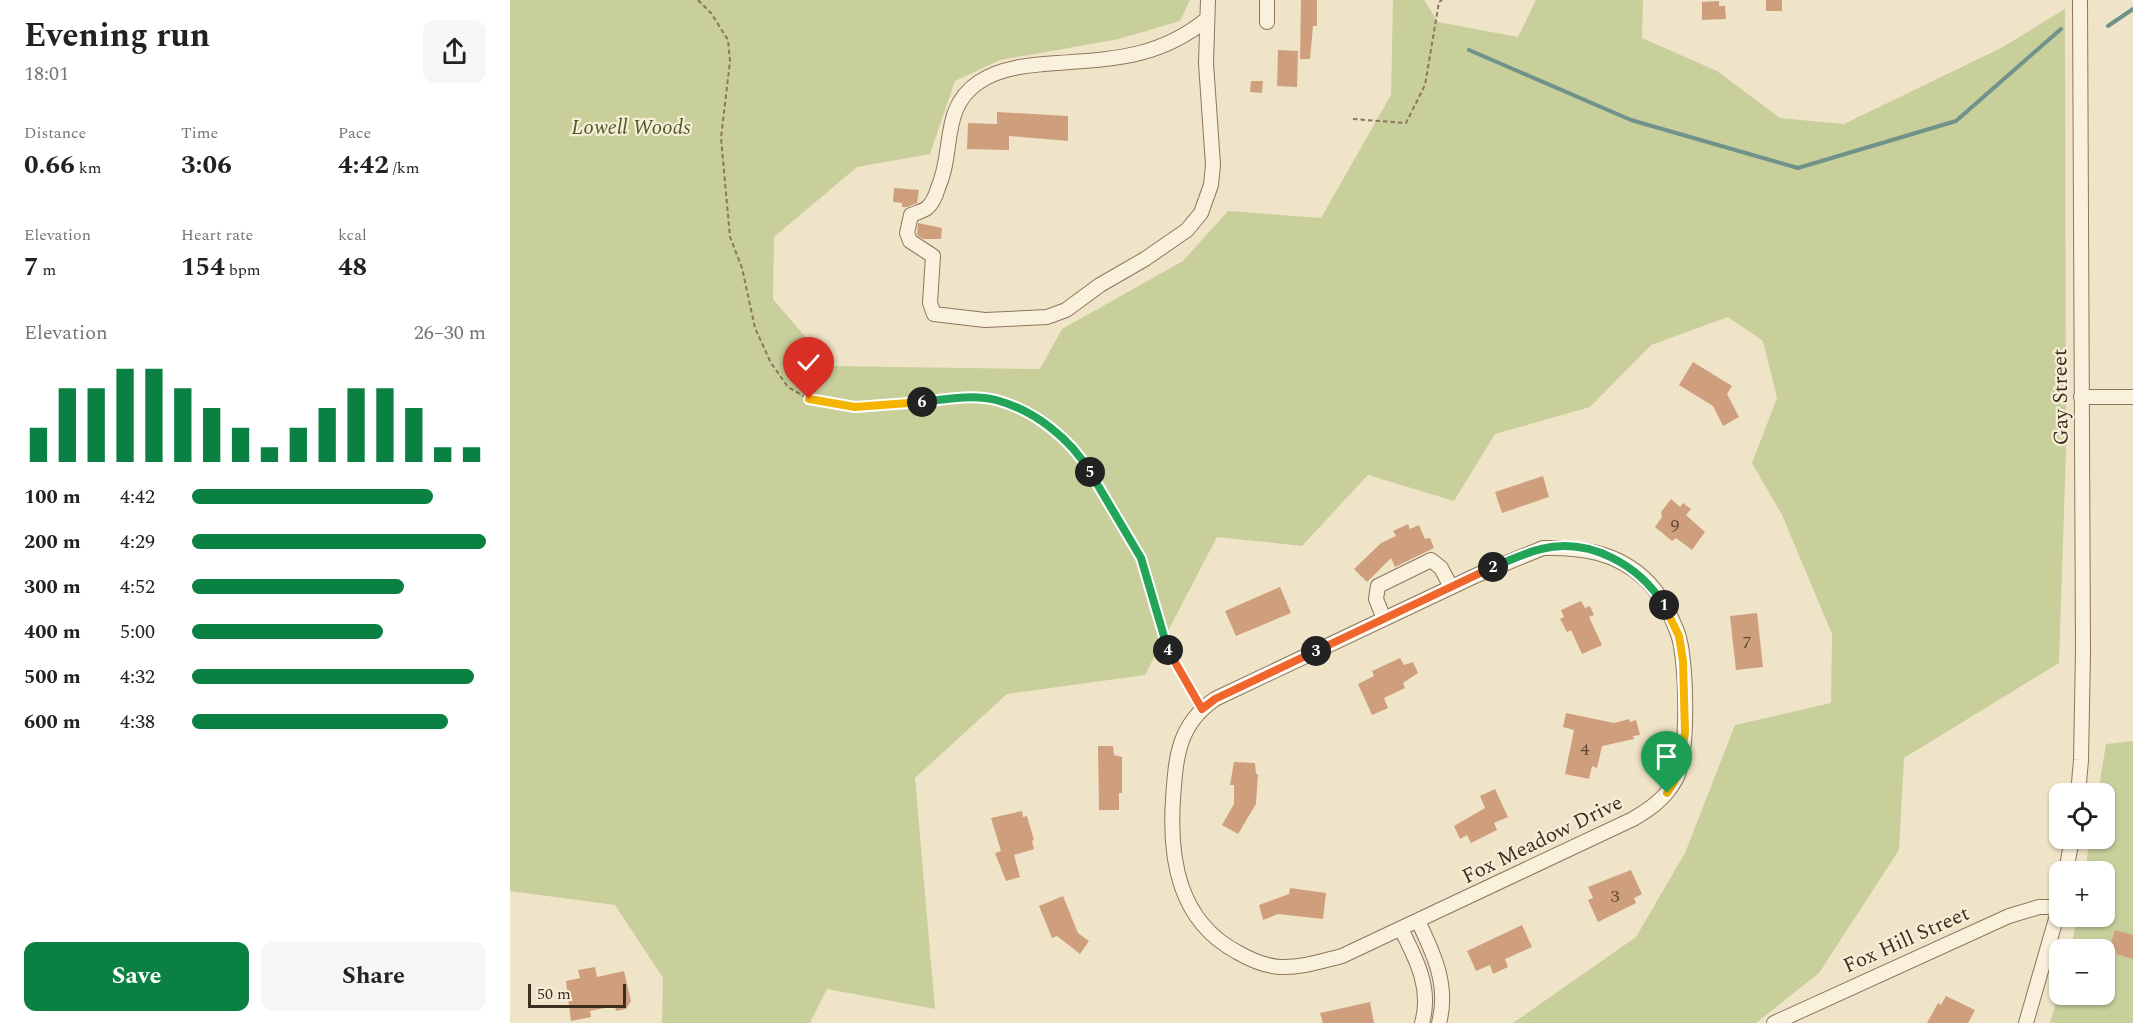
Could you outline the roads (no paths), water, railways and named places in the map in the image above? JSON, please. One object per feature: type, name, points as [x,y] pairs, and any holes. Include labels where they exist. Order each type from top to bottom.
[{"type":"street","points":[[1207,19],[1185,37],[1162,47],[1085,61],[1022,66],[981,81],[964,93],[953,111],[946,164],[939,187],[926,209],[911,215],[908,223],[910,241],[933,256],[930,303],[934,314],[985,321],[1047,317],[1066,310],[1100,285],[1145,259],[1187,230],[1201,213],[1212,175],[1211,109],[1206,63],[1208,0]]},
{"type":"street","points":[[1267,22],[1268,0]]},
{"type":"street","name":"Gay Street","points":[[2078,783],[2083,652],[2080,0]]},
{"type":"street","points":[[2081,397],[2133,397]]},
{"type":"street","name":"Fox Meadow Drive","points":[[1543,548],[1581,549],[1601,553],[1632,568],[1647,581],[1661,600],[1679,636],[1683,661],[1685,733],[1677,777],[1667,793],[1651,809],[1342,956],[1305,966],[1278,967],[1247,958],[1219,942],[1200,924],[1184,897],[1176,873],[1172,825],[1178,752],[1185,728],[1202,709],[1215,699],[1384,619],[1451,587],[1543,548]]},
{"type":"street","points":[[1384,619],[1376,599],[1378,586],[1431,560],[1441,568],[1451,587]]},
{"type":"street","name":"Fox Hill Street","points":[[1774,1023],[2008,916],[2049,906]]},
{"type":"street","points":[[1418,921],[1438,967],[1443,990],[1443,1007],[1439,1023]]},
{"type":"street","points":[[2026,1023],[2053,927]]},
{"type":"street","points":[[1401,929],[1415,956],[1427,994],[1422,1023]]},
{"type":"waterway","points":[[2108,26],[2133,9]]},
{"type":"waterway","points":[[1469,50],[1631,120],[1798,168],[1956,121],[2061,29]]},
{"type":"park label","name":"Lowell Woods","points":[[631,127]]}]
